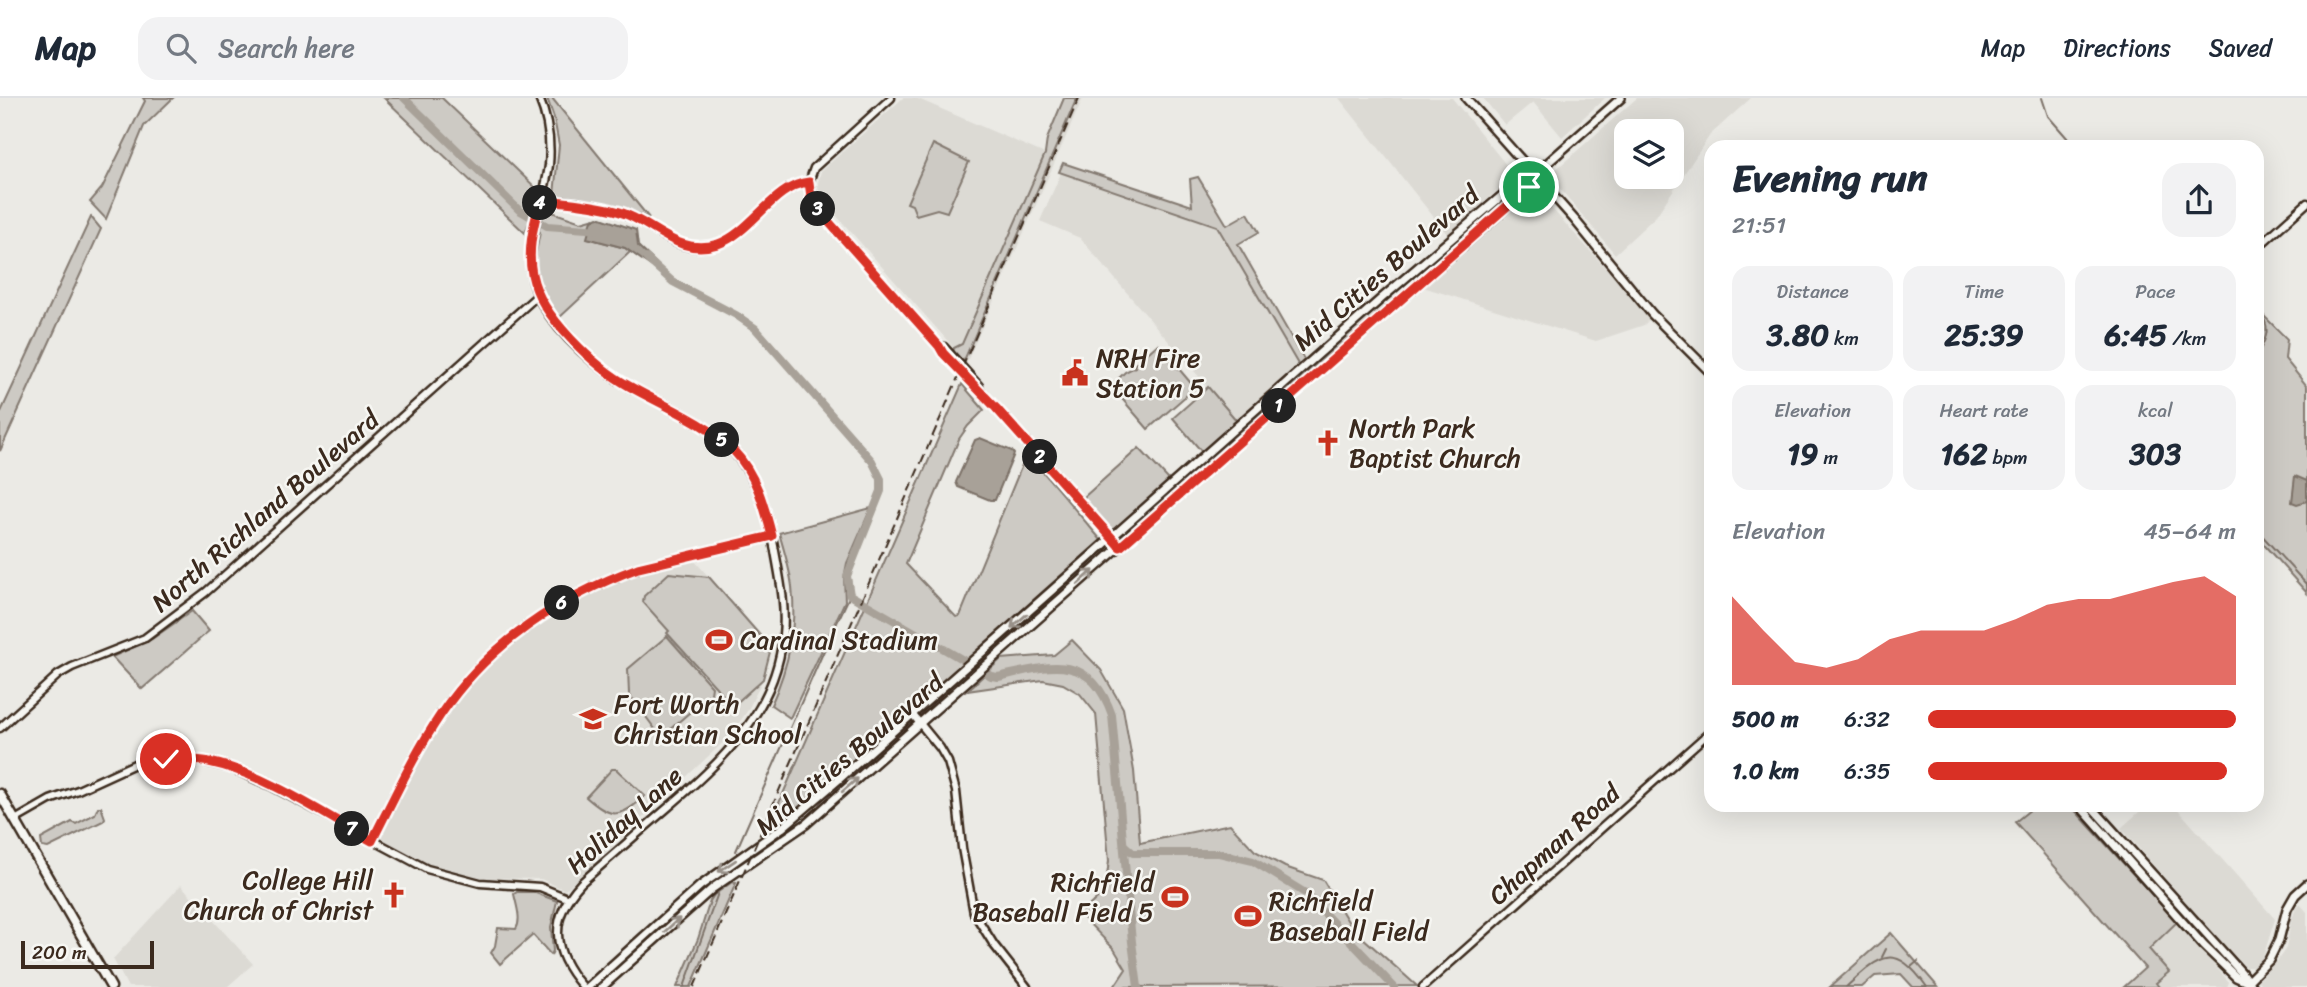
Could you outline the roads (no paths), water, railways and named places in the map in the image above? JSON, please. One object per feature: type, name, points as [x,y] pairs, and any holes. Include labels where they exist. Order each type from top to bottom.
[{"type":"main road","points":[[1466,98],[1580,225],[1653,314],[1704,366]]},
{"type":"main road","points":[[1534,175],[1621,98]]},
{"type":"main road","name":"Mid Cities Boulevard","points":[[585,987],[700,886],[782,828],[1382,298],[1518,182],[1534,175]]},
{"type":"main road","name":"Mid Cities Boulevard","points":[[602,987],[713,888],[806,824],[1518,197],[1529,187],[1534,175]]},
{"type":"main road","points":[[1284,386],[1292,394]]},
{"type":"main road","points":[[0,794],[111,987]]},
{"type":"main road","points":[[2085,812],[2204,946],[2247,985]]},
{"type":"main road","points":[[2096,812],[2237,968],[2247,985]]},
{"type":"main road","points":[[2247,985],[2269,960],[2279,940],[2287,909],[2295,895],[2307,884]]},
{"type":"main road","points":[[637,942],[645,950]]},
{"type":"main road","points":[[2237,968],[2262,968]]},
{"type":"street","name":"Holiday Lane","points":[[539,98],[546,117],[550,146],[549,166],[533,228],[530,262],[538,295],[551,317],[567,335],[613,377],[705,428],[734,452],[756,483],[763,499],[783,596],[783,637],[775,672],[764,702],[741,737],[720,761],[567,898],[558,923],[558,938],[563,960],[585,987]]},
{"type":"street","points":[[891,98],[814,168],[809,182],[811,197],[820,212],[1120,547]]},
{"type":"street","points":[[540,202],[618,211],[634,217],[674,243],[700,248],[729,239],[793,185],[809,182]]},
{"type":"street","points":[[2264,242],[2307,203]]},
{"type":"street","name":"North Richland Boulevard","points":[[0,728],[58,675],[89,659],[145,638],[206,592],[538,295]]},
{"type":"street","points":[[372,841],[425,738],[441,713],[497,650],[526,626],[560,604],[638,568],[772,536]]},
{"type":"street","points":[[913,715],[944,755],[956,791],[962,848],[974,913],[994,945],[1027,987]]},
{"type":"street","name":"Chapman Road","points":[[1423,987],[1704,737]]},
{"type":"street","points":[[15,820],[50,800],[124,768],[150,761],[184,759],[211,762],[271,786],[428,869],[480,883],[540,887],[567,898]]},
{"type":"waterway","points":[[404,98],[519,210],[547,226],[600,230]]},
{"type":"waterway","points":[[2042,98],[2048,116],[2069,140]]},
{"type":"waterway","points":[[646,258],[673,282],[755,328],[872,461],[881,479],[881,491],[847,576],[850,595],[991,676],[1052,667],[1067,668],[1080,672],[1092,681],[1103,695],[1112,715],[1138,987]]},
{"type":"waterway","points":[[2264,320],[2267,327],[2264,342]]},
{"type":"waterway","points":[[2264,538],[2307,585]]},
{"type":"waterway","points":[[736,851],[850,595]]},
{"type":"waterway","points":[[1124,845],[1133,853],[1219,853],[1253,861],[1305,893],[1394,987]]},
{"type":"waterway","points":[[684,987],[718,893]]},
{"type":"waterway","points":[[1882,957],[1886,949]]},
{"type":"waterway","points":[[1846,987],[1869,967],[1887,958],[1896,958],[1905,963],[1927,987]]},
{"type":"waterway","points":[[1911,967],[1918,961]]},
{"type":"railway","points":[[694,987],[1079,98]]},
{"type":"place","name":"NRH Fire Station 5","points":[[1075,373]]},
{"type":"place","name":"North Park Baptist Church","points":[[1328,443]]},
{"type":"place","name":"Cardinal Stadium","points":[[719,640]]},
{"type":"place","name":"Fort Worth Christian School","points":[[593,719]]},
{"type":"place","name":"College Hill Church of Christ","points":[[394,895]]},
{"type":"place","name":"Richfield Baseball Field 5","points":[[1175,897]]},
{"type":"place","name":"Richfield Baseball Field","points":[[1248,916]]}]
